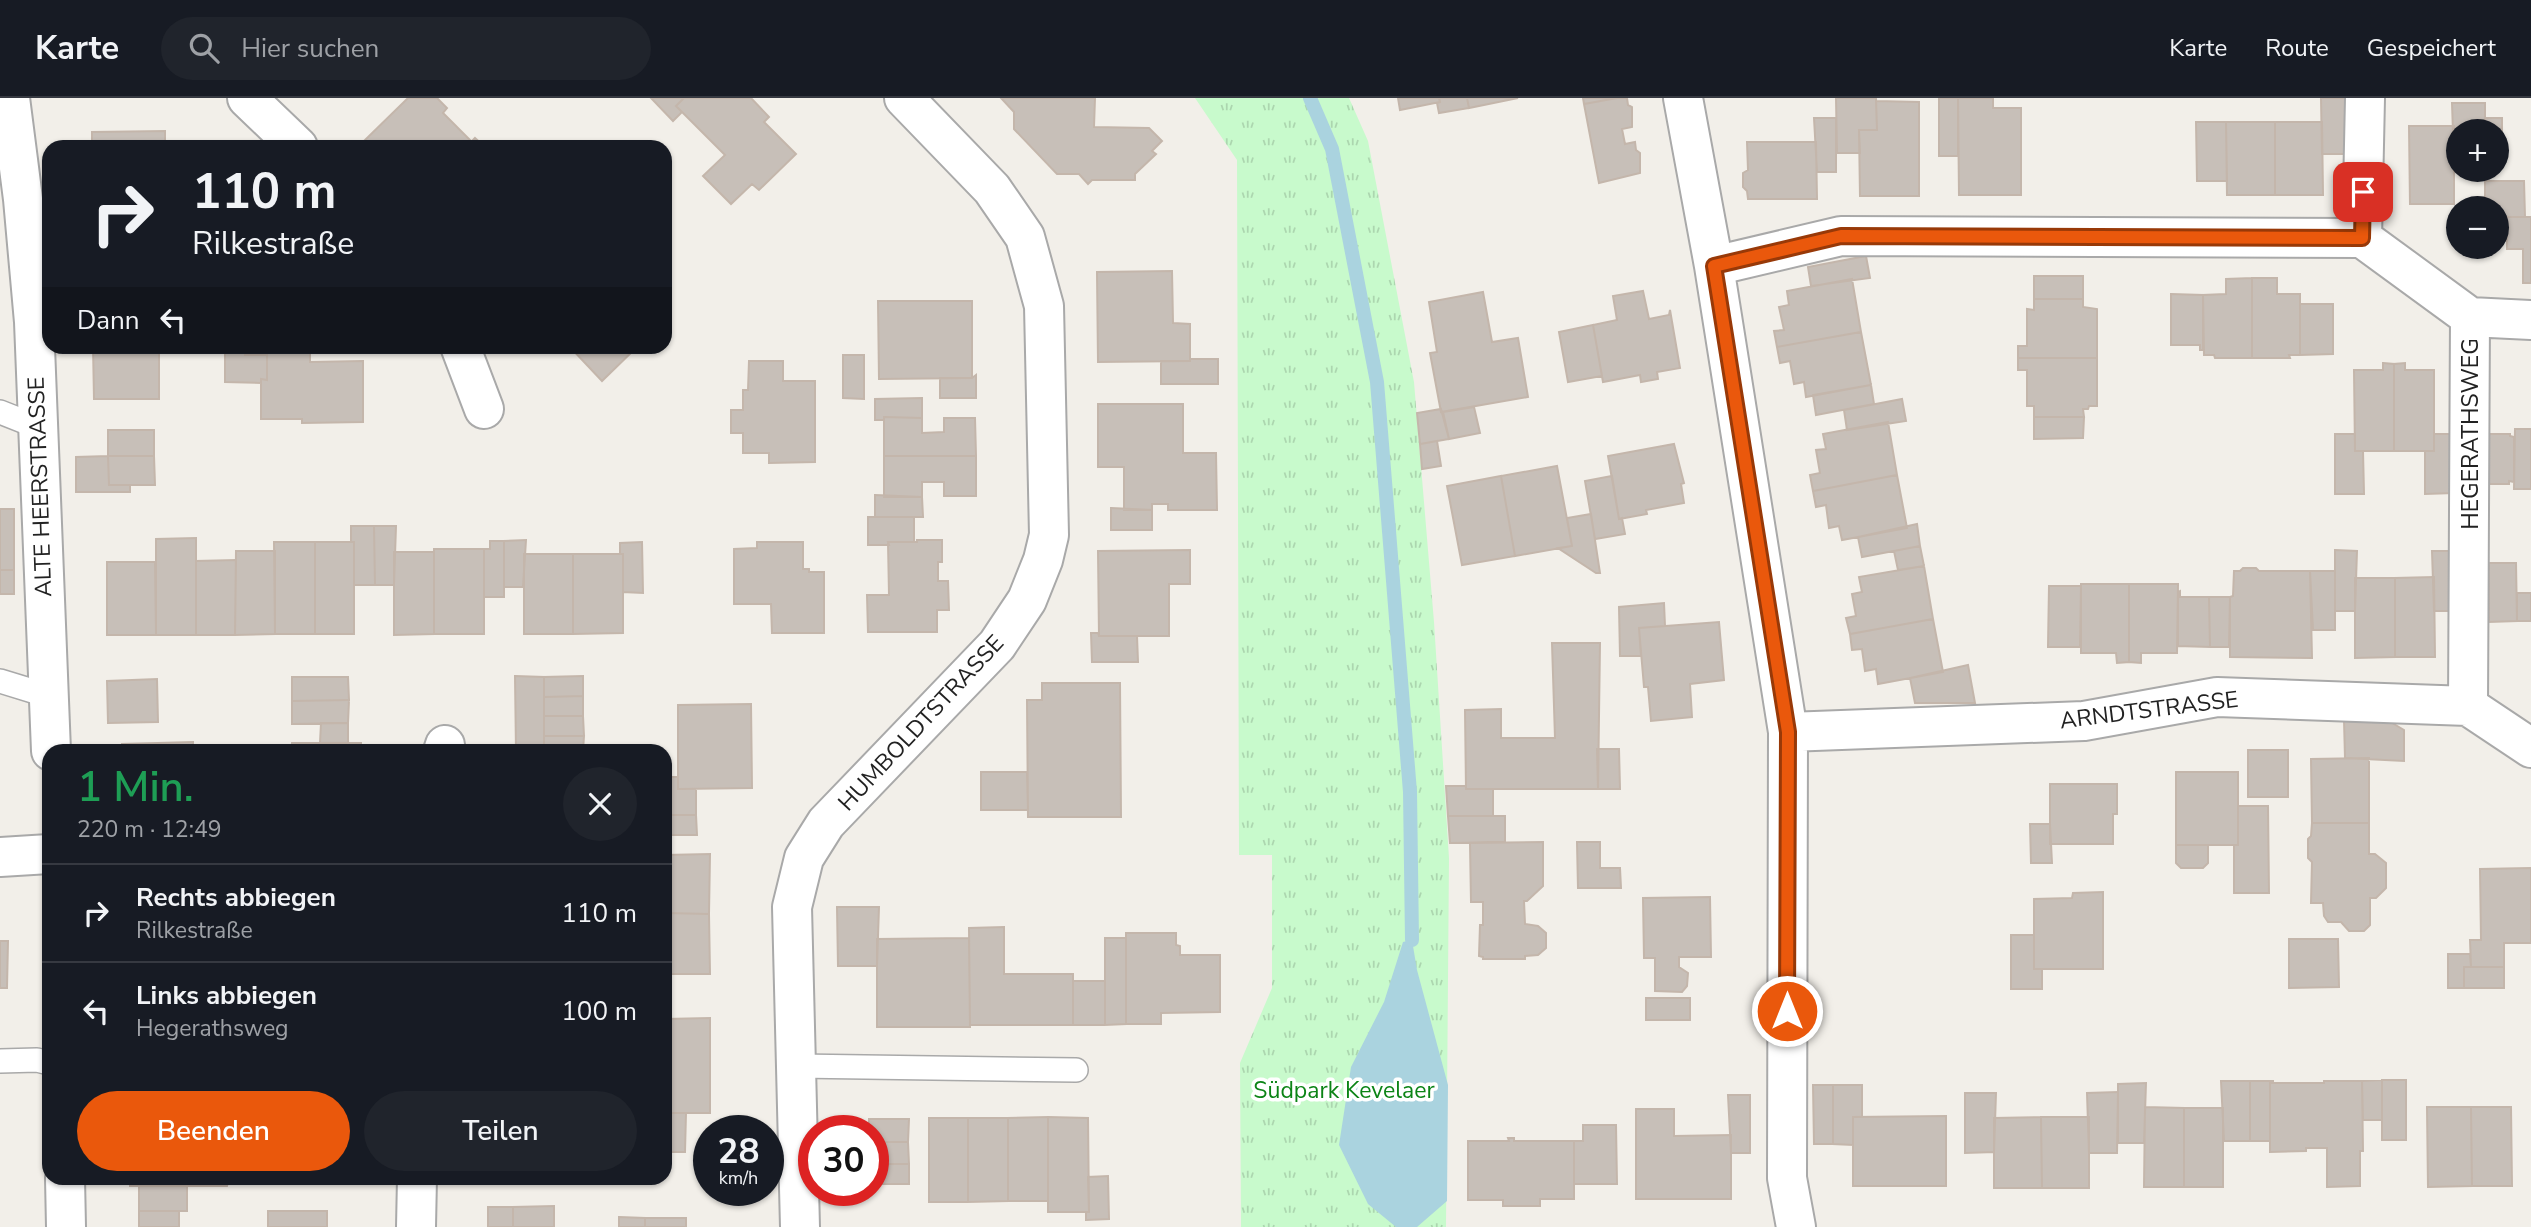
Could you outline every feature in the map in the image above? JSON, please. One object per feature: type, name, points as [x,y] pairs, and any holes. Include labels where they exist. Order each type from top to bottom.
[{"type":"street","name":"ALTE HEERSTRASSE","points":[[10,98],[33,308],[51,744]]},
{"type":"street","points":[[247,98],[291,140]]},
{"type":"street","name":"HUMBOLDTSTRASSE","points":[[800,1227],[792,908],[804,858],[826,823],[997,645],[1027,600],[1043,560],[1049,535],[1044,306],[1025,237],[992,188],[904,98]]},
{"type":"street","points":[[1683,98],[1714,266],[1788,732],[1787,1178],[1796,1227]]},
{"type":"street","points":[[1714,266],[1841,236],[2362,238],[2365,98]]},
{"type":"street","name":"HEGERATHSWEG","points":[[2362,238],[2470,317],[2468,706]]},
{"type":"street","points":[[2470,317],[2531,320]]},
{"type":"street","points":[[463,354],[484,409]]},
{"type":"street","name":"ARNDTSTRASSE","points":[[1788,732],[2084,721],[2217,697],[2468,706]]},
{"type":"street","points":[[2468,706],[2531,748]]},
{"type":"street","points":[[0,858],[42,855]]},
{"type":"street","points":[[65,1185],[66,1227]]},
{"type":"street","points":[[416,1227],[417,1185]]},
{"type":"lane","points":[[0,412],[38,427]]},
{"type":"lane","points":[[0,681],[49,696]]},
{"type":"lane","points":[[0,1061],[42,1061]]},
{"type":"lane","points":[[797,1066],[1076,1070]]},
{"type":"green space","name":"Südpark Kevelaer","points":[[1195,98],[1349,98],[1368,141],[1414,382],[1434,622],[1449,858],[1446,1227],[1241,1227],[1240,1063],[1272,988],[1272,855],[1239,855],[1237,160]]},
{"type":"water","points":[[1412,940],[1417,970],[1448,1085],[1447,1201],[1417,1227],[1396,1227],[1368,1204],[1339,1145],[1351,1067],[1384,1002],[1403,942]]},
{"type":"building","points":[[408,98],[437,98],[447,108],[443,113],[470,140],[365,140]]},
{"type":"building","points":[[651,98],[684,98],[676,106],[682,112],[673,121]]},
{"type":"building","points":[[684,98],[751,98],[769,117],[764,122],[796,154],[759,190],[752,184],[731,204],[703,176],[725,155],[676,106]]},
{"type":"building","points":[[1001,98],[1095,98],[1094,127],[1149,128],[1162,141],[1152,151],[1156,154],[1135,174],[1135,180],[1092,180],[1088,184],[1079,174],[1057,174],[1014,129],[1014,112]]},
{"type":"building","points":[[1398,98],[1439,98],[1440,102],[1400,110]]},
{"type":"building","points":[[1439,98],[1467,98],[1469,108],[1439,113]]},
{"type":"building","points":[[1467,98],[1518,98],[1469,108]]},
{"type":"building","points":[[1583,98],[1617,98],[1584,104]]},
{"type":"building","points":[[1627,98],[1628,105],[1632,107],[1632,127],[1622,129],[1625,144],[1635,142],[1636,150],[1640,153],[1640,173],[1599,183],[1584,104]]},
{"type":"building","points":[[1836,98],[1876,98],[1877,130],[1859,130],[1860,153],[1837,153]]},
{"type":"building","points":[[1939,98],[1958,98],[1958,156],[1939,156]]},
{"type":"building","points":[[1958,98],[1993,98],[1993,108],[2021,108],[2021,195],[1959,195]]},
{"type":"building","points":[[2321,98],[2347,98],[2347,154],[2322,154]]},
{"type":"building","points":[[1876,101],[1919,102],[1919,196],[1860,196],[1859,130],[1877,130]]},
{"type":"building","points":[[2452,103],[2485,103],[2485,119],[2453,119]]},
{"type":"building","points":[[1814,118],[1836,118],[1836,172],[1817,172]]},
{"type":"building","points":[[2196,122],[2226,122],[2227,181],[2197,181]]},
{"type":"building","points":[[2226,122],[2275,122],[2275,195],[2227,195]]},
{"type":"building","points":[[2275,122],[2322,122],[2323,195],[2275,195]]},
{"type":"building","points":[[2409,126],[2446,126],[2446,182],[2454,182],[2454,196],[2446,196],[2446,204],[2410,204]]},
{"type":"building","points":[[165,131],[165,140],[92,140],[92,132]]},
{"type":"building","points":[[1747,142],[1816,142],[1817,199],[1748,199],[1747,191],[1743,187],[1743,173],[1748,170]]},
{"type":"building","points":[[2524,181],[2525,217],[2509,217],[2509,196],[2485,196],[2485,182]]},
{"type":"building","points":[[2509,217],[2531,217],[2531,283],[2523,283],[2523,249],[2509,249]]},
{"type":"building","points":[[1866,256],[1870,278],[1811,286],[1808,267]]},
{"type":"building","points":[[1172,271],[1173,323],[1190,324],[1190,361],[1098,362],[1097,272]]},
{"type":"building","points":[[2034,276],[2083,276],[2083,299],[2034,299]]},
{"type":"building","points":[[2252,278],[2252,358],[2215,358],[2214,355],[2204,355],[2203,295],[2226,294],[2226,279]]},
{"type":"building","points":[[2252,278],[2277,278],[2277,294],[2300,294],[2300,355],[2289,355],[2290,358],[2252,358]]},
{"type":"building","points":[[1852,279],[1861,332],[1777,347],[1774,331],[1784,330],[1779,307],[1789,305],[1787,291]]},
{"type":"building","points":[[1643,291],[1649,319],[1669,315],[1670,310],[1680,368],[1657,372],[1658,379],[1641,382],[1640,375],[1603,382],[1593,325],[1617,320],[1613,296]]},
{"type":"building","points":[[1483,292],[1492,342],[1518,338],[1528,397],[1441,412],[1430,353],[1437,352],[1429,302]]},
{"type":"building","points":[[2171,294],[2203,295],[2203,350],[2200,350],[2200,345],[2171,345]]},
{"type":"building","points":[[2034,299],[2083,299],[2083,307],[2097,309],[2097,358],[2018,358],[2018,346],[2027,346],[2027,309],[2034,310]]},
{"type":"building","points":[[878,301],[972,301],[972,378],[879,379]]},
{"type":"building","points":[[2300,304],[2333,304],[2333,354],[2300,355]]},
{"type":"building","points":[[1593,325],[1602,376],[1568,382],[1559,332]]},
{"type":"building","points":[[1861,332],[1871,385],[1806,397],[1804,382],[1794,384],[1790,361],[1780,363],[1777,347]]},
{"type":"building","points":[[93,354],[159,354],[159,399],[94,399]]},
{"type":"building","points":[[225,354],[267,355],[267,380],[261,379],[261,383],[225,382]]},
{"type":"building","points":[[310,354],[310,362],[363,361],[363,422],[302,423],[302,419],[261,419],[261,379],[267,380],[267,355],[245,355]]},
{"type":"building","points":[[577,354],[630,354],[602,381]]},
{"type":"building","points":[[843,355],[864,355],[864,399],[843,398]]},
{"type":"building","points":[[2018,358],[2097,358],[2097,406],[2083,409],[2084,417],[2034,417],[2034,406],[2027,406],[2027,370],[2018,370]]},
{"type":"building","points":[[1218,359],[1218,384],[1161,384],[1161,361]]},
{"type":"building","points":[[749,361],[783,361],[783,381],[815,381],[815,462],[769,463],[769,453],[743,453],[743,433],[731,433],[731,410],[743,410],[743,390],[748,390]]},
{"type":"building","points":[[2383,363],[2394,364],[2394,451],[2355,451],[2354,370],[2383,370]]},
{"type":"building","points":[[2405,363],[2405,370],[2434,370],[2434,451],[2394,451],[2394,364]]},
{"type":"building","points":[[976,375],[976,398],[940,398],[940,378],[972,378]]},
{"type":"building","points":[[1871,385],[1874,404],[1816,415],[1813,395]]},
{"type":"building","points":[[922,398],[922,418],[884,417],[884,420],[875,420],[875,399]]},
{"type":"building","points":[[1902,399],[1906,421],[1847,430],[1844,410]]},
{"type":"building","points":[[1098,404],[1183,404],[1183,453],[1216,453],[1217,510],[1168,510],[1168,504],[1152,504],[1152,510],[1124,510],[1124,467],[1098,467]]},
{"type":"building","points":[[1474,407],[1480,433],[1449,439],[1443,412]]},
{"type":"building","points":[[1441,409],[1449,439],[1420,444],[1417,413]]},
{"type":"building","points":[[884,417],[922,418],[922,433],[944,432],[944,418],[975,418],[976,456],[884,456]]},
{"type":"building","points":[[2034,417],[2084,417],[2083,438],[2034,439]]},
{"type":"building","points":[[1888,422],[1897,475],[1813,491],[1810,475],[1820,473],[1816,450],[1826,449],[1823,434]]},
{"type":"building","points":[[2515,429],[2531,429],[2531,489],[2514,489]]},
{"type":"building","points":[[108,430],[154,430],[154,456],[108,456]]},
{"type":"building","points":[[2335,434],[2355,434],[2355,451],[2363,451],[2364,494],[2335,494]]},
{"type":"building","points":[[2434,434],[2454,434],[2454,493],[2425,494],[2425,451],[2434,451]]},
{"type":"building","points":[[2488,434],[2510,434],[2514,437],[2514,482],[2488,484]]},
{"type":"building","points":[[1437,441],[1441,466],[1422,469],[1420,444]]},
{"type":"building","points":[[1674,444],[1684,483],[1681,484],[1684,503],[1646,510],[1647,514],[1619,519],[1608,456]]},
{"type":"building","points":[[108,456],[154,456],[155,485],[109,485]]},
{"type":"building","points":[[108,456],[109,485],[130,485],[130,492],[76,492],[76,457]]},
{"type":"building","points":[[884,456],[976,456],[976,496],[944,496],[944,482],[922,482],[922,497],[884,497]]},
{"type":"building","points":[[1557,466],[1572,546],[1515,556],[1501,476]]},
{"type":"building","points":[[1897,475],[1907,528],[1842,540],[1839,526],[1829,528],[1826,505],[1816,507],[1813,491]]},
{"type":"building","points":[[1501,476],[1515,556],[1462,565],[1447,486]]},
{"type":"building","points":[[1612,476],[1619,519],[1622,518],[1625,534],[1595,539],[1585,481]]},
{"type":"building","points":[[875,495],[922,497],[923,517],[875,517]]},
{"type":"building","points":[[1111,508],[1152,510],[1152,530],[1111,530]]},
{"type":"building","points":[[0,509],[14,509],[14,570],[0,570]]},
{"type":"building","points":[[1591,514],[1600,573],[1558,548],[1572,546],[1567,518]]},
{"type":"building","points":[[868,517],[914,517],[914,542],[868,545]]},
{"type":"building","points":[[1917,524],[1920,546],[1862,557],[1858,537]]},
{"type":"building","points":[[351,526],[374,526],[375,585],[354,585],[354,542],[351,542]]},
{"type":"building","points":[[374,526],[396,526],[394,585],[375,585]]},
{"type":"building","points":[[196,538],[196,635],[156,635],[156,539]]},
{"type":"building","points":[[526,540],[523,587],[504,587],[504,541]]},
{"type":"building","points":[[942,540],[942,562],[938,562],[938,581],[948,581],[949,610],[937,610],[937,632],[868,632],[867,595],[889,595],[888,542]]},
{"type":"building","points":[[490,541],[504,541],[504,597],[484,597],[484,549],[490,549]]},
{"type":"building","points":[[274,542],[315,542],[315,634],[275,634]]},
{"type":"building","points":[[315,542],[354,542],[354,634],[315,634]]},
{"type":"building","points":[[642,542],[643,593],[623,592],[623,554],[620,554],[620,543]]},
{"type":"building","points":[[757,542],[803,542],[803,569],[809,569],[809,572],[824,572],[824,633],[772,633],[771,604],[734,604],[734,549],[757,548]]},
{"type":"building","points":[[1920,546],[1924,566],[1898,570],[1894,551]]},
{"type":"building","points":[[434,549],[484,549],[484,634],[434,634]]},
{"type":"building","points":[[1190,550],[1190,584],[1169,584],[1169,636],[1099,636],[1098,551]]},
{"type":"building","points":[[2335,550],[2357,551],[2355,611],[2335,611]]},
{"type":"building","points":[[236,551],[275,551],[275,634],[235,635]]},
{"type":"building","points":[[2432,551],[2454,551],[2454,611],[2434,611]]},
{"type":"building","points":[[394,552],[434,552],[434,634],[394,635]]},
{"type":"building","points":[[524,554],[573,554],[573,634],[524,634]]},
{"type":"building","points":[[573,554],[623,554],[623,633],[573,634]]},
{"type":"building","points":[[236,560],[235,635],[196,635],[196,561]]},
{"type":"building","points":[[107,562],[155,562],[156,635],[107,635]]},
{"type":"building","points":[[2489,563],[2516,563],[2517,621],[2489,622]]},
{"type":"building","points":[[1924,566],[1933,619],[1850,634],[1846,618],[1856,616],[1852,594],[1862,592],[1859,577]]},
{"type":"building","points":[[2256,568],[2259,571],[2310,571],[2312,658],[2230,657],[2230,597],[2233,596],[2234,571]]},
{"type":"building","points":[[0,570],[14,570],[14,594],[0,594]]},
{"type":"building","points":[[2310,571],[2335,571],[2335,630],[2313,630]]},
{"type":"building","points":[[2434,577],[2435,657],[2395,657],[2395,578]]},
{"type":"building","points":[[2355,578],[2395,578],[2395,657],[2355,658]]},
{"type":"building","points":[[2081,584],[2129,584],[2129,662],[2117,663],[2116,653],[2081,653]]},
{"type":"building","points":[[2129,584],[2178,584],[2177,653],[2141,653],[2141,663],[2129,662]]},
{"type":"building","points":[[2049,586],[2081,586],[2080,647],[2048,647]]},
{"type":"building","points":[[2180,591],[2180,597],[2209,597],[2210,647],[2178,646]]},
{"type":"building","points":[[2517,593],[2531,593],[2531,621],[2517,621]]},
{"type":"building","points":[[2209,597],[2230,597],[2229,647],[2210,647]]},
{"type":"building","points":[[1664,603],[1665,626],[1639,628],[1641,656],[1620,656],[1619,607]]},
{"type":"building","points":[[1933,619],[1943,672],[1878,684],[1876,669],[1865,671],[1862,649],[1852,650],[1850,634]]},
{"type":"building","points":[[1719,622],[1724,680],[1690,684],[1692,717],[1651,721],[1648,687],[1644,687],[1639,628]]},
{"type":"building","points":[[1091,633],[1098,633],[1099,636],[1137,636],[1138,662],[1092,662]]},
{"type":"building","points":[[1552,643],[1600,643],[1598,789],[1466,789],[1465,710],[1501,709],[1501,738],[1555,738]]},
{"type":"building","points":[[1968,665],[1975,703],[1915,703],[1910,678]]},
{"type":"building","points":[[515,676],[544,677],[544,744],[516,744]]},
{"type":"building","points":[[583,676],[583,696],[544,697],[544,677]]},
{"type":"building","points":[[292,677],[348,677],[349,700],[292,701]]},
{"type":"building","points":[[157,679],[158,722],[108,723],[107,681]]},
{"type":"building","points":[[1042,683],[1120,683],[1121,817],[1028,817],[1027,700],[1042,700]]},
{"type":"building","points":[[583,696],[583,716],[544,716],[544,697]]},
{"type":"building","points":[[349,700],[348,723],[292,724],[292,701]]},
{"type":"building","points":[[751,704],[752,788],[678,789],[678,705]]},
{"type":"building","points":[[544,716],[583,716],[584,736],[544,736]]},
{"type":"building","points":[[2344,720],[2387,720],[2404,730],[2404,761],[2345,758]]},
{"type":"building","points":[[321,723],[348,723],[348,743],[320,743]]},
{"type":"building","points":[[544,736],[584,736],[583,744],[544,744]]},
{"type":"building","points":[[193,742],[193,744],[122,744]]},
{"type":"building","points":[[292,743],[361,743],[361,744]]},
{"type":"building","points":[[1597,749],[1619,749],[1620,789],[1598,789]]},
{"type":"building","points":[[2248,750],[2288,750],[2288,797],[2248,797]]},
{"type":"building","points":[[2369,758],[2369,823],[2312,823],[2311,759]]},
{"type":"building","points":[[981,772],[1027,772],[1028,810],[981,810]]},
{"type":"building","points":[[2176,772],[2238,772],[2238,845],[2176,845]]},
{"type":"building","points":[[672,777],[678,777],[678,789],[696,789],[696,815],[672,815]]},
{"type":"building","points":[[2050,784],[2117,784],[2113,844],[2050,844]]},
{"type":"building","points":[[1446,786],[1493,789],[1493,816],[1448,816]]},
{"type":"building","points":[[2238,806],[2268,806],[2269,893],[2234,893],[2234,845],[2238,845]]},
{"type":"building","points":[[672,815],[696,815],[697,835],[672,835]]},
{"type":"building","points":[[1448,816],[1505,816],[1505,842],[1450,843]]},
{"type":"building","points":[[2312,823],[2369,823],[2369,854],[2375,854],[2386,863],[2386,888],[2376,898],[2370,898],[2370,925],[2364,931],[2349,931],[2341,922],[2328,922],[2324,916],[2323,903],[2311,903],[2312,862],[2308,858],[2308,839],[2311,836]]},
{"type":"building","points":[[2030,824],[2050,824],[2052,863],[2031,863]]},
{"type":"building","points":[[1543,842],[1543,886],[1524,901],[1525,924],[1538,926],[1546,933],[1546,948],[1538,955],[1525,956],[1525,959],[1483,959],[1479,956],[1483,902],[1471,902],[1470,843]]},
{"type":"building","points":[[1577,842],[1600,842],[1600,868],[1620,868],[1621,888],[1578,888]]},
{"type":"building","points":[[2176,845],[2208,845],[2208,863],[2203,868],[2181,868],[2176,863]]},
{"type":"building","points":[[710,854],[709,914],[672,913],[672,855]]},
{"type":"building","points":[[2531,868],[2531,943],[2504,943],[2504,967],[2471,967],[2470,940],[2481,940],[2480,869]]},
{"type":"building","points":[[2103,892],[2103,969],[2034,969],[2034,899],[2072,898],[2073,893]]},
{"type":"building","points":[[1710,897],[1711,957],[1679,957],[1679,967],[1688,973],[1687,986],[1682,992],[1655,991],[1655,958],[1644,958],[1643,898]]},
{"type":"building","points":[[837,907],[879,907],[877,966],[838,966]]},
{"type":"building","points":[[672,913],[709,914],[710,974],[672,974]]},
{"type":"building","points":[[1004,927],[1004,974],[1073,974],[1073,1025],[970,1025],[969,928]]},
{"type":"building","points":[[1126,933],[1176,933],[1176,945],[1180,946],[1180,955],[1220,955],[1220,1012],[1161,1013],[1161,1024],[1126,1024]]},
{"type":"building","points":[[2011,935],[2034,935],[2034,969],[2042,969],[2042,989],[2011,989]]},
{"type":"building","points":[[969,938],[970,1027],[877,1027],[877,939]]},
{"type":"building","points":[[1105,938],[1126,938],[1126,1024],[1105,1025]]},
{"type":"building","points":[[2289,939],[2338,939],[2339,987],[2289,988]]},
{"type":"building","points":[[0,941],[8,941],[7,988],[0,988]]},
{"type":"building","points":[[2448,954],[2470,954],[2471,967],[2464,967],[2464,988],[2448,988]]},
{"type":"building","points":[[2464,967],[2504,967],[2504,988],[2464,988]]},
{"type":"building","points":[[1073,981],[1105,981],[1105,1025],[1073,1025]]},
{"type":"building","points":[[1646,998],[1690,998],[1690,1020],[1646,1020]]},
{"type":"building","points":[[710,1018],[710,1113],[672,1113],[672,1019]]},
{"type":"building","points":[[2382,1080],[2382,1120],[2363,1120],[2362,1081]]},
{"type":"building","points":[[2382,1080],[2406,1080],[2406,1140],[2382,1140]]},
{"type":"building","points":[[2221,1081],[2250,1081],[2250,1141],[2224,1141]]},
{"type":"building","points":[[2250,1081],[2273,1081],[2270,1083],[2270,1141],[2250,1141]]},
{"type":"building","points":[[2362,1081],[2363,1151],[2360,1151],[2360,1186],[2327,1187],[2327,1148],[2270,1152],[2270,1083]]},
{"type":"building","points":[[2146,1083],[2144,1143],[2118,1143],[2118,1084]]},
{"type":"building","points":[[1813,1085],[1833,1085],[1833,1144],[1814,1144]]},
{"type":"building","points":[[1833,1085],[1862,1085],[1862,1117],[1853,1117],[1853,1145],[1833,1144]]},
{"type":"building","points":[[2118,1092],[2117,1153],[2089,1153],[2087,1093]]},
{"type":"building","points":[[1965,1093],[1996,1093],[1994,1152],[1965,1153]]},
{"type":"building","points":[[1728,1095],[1750,1095],[1750,1153],[1731,1153]]},
{"type":"building","points":[[2145,1107],[2184,1108],[2184,1187],[2144,1187]]},
{"type":"building","points":[[2427,1107],[2471,1107],[2472,1186],[2428,1187]]},
{"type":"building","points":[[2471,1107],[2511,1107],[2512,1186],[2472,1186]]},
{"type":"building","points":[[2184,1108],[2223,1108],[2223,1187],[2184,1187]]},
{"type":"building","points":[[1636,1109],[1674,1109],[1674,1136],[1731,1135],[1731,1199],[1636,1199]]},
{"type":"building","points":[[672,1113],[686,1113],[685,1152],[672,1152]]},
{"type":"building","points":[[1946,1116],[1946,1186],[1853,1186],[1853,1117]]},
{"type":"building","points":[[1048,1117],[1048,1201],[1008,1201],[1008,1118]]},
{"type":"building","points":[[1048,1117],[1088,1118],[1089,1212],[1048,1212]]},
{"type":"building","points":[[2041,1117],[2089,1117],[2089,1188],[2042,1188]]},
{"type":"building","points":[[2041,1117],[2042,1188],[1994,1188],[1994,1118]]},
{"type":"building","points":[[929,1118],[968,1118],[968,1202],[929,1202]]},
{"type":"building","points":[[968,1118],[1008,1118],[1008,1201],[968,1202]]},
{"type":"building","points":[[889,1119],[909,1119],[908,1142],[889,1142]]},
{"type":"building","points":[[1583,1125],[1616,1125],[1617,1184],[1574,1184],[1574,1141],[1583,1141]]},
{"type":"building","points":[[1508,1138],[1514,1138],[1514,1141],[1574,1141],[1574,1199],[1540,1199],[1540,1206],[1503,1206],[1503,1200],[1468,1200],[1468,1141],[1509,1141]]},
{"type":"building","points":[[889,1142],[908,1142],[909,1164],[889,1164]]},
{"type":"building","points":[[889,1164],[909,1164],[909,1184],[889,1184]]},
{"type":"building","points":[[1108,1176],[1109,1219],[1086,1220],[1086,1212],[1089,1212],[1088,1177]]},
{"type":"building","points":[[130,1185],[227,1185],[227,1186]]},
{"type":"building","points":[[139,1186],[187,1186],[187,1211],[139,1211]]},
{"type":"building","points":[[554,1206],[554,1227],[513,1227],[513,1207]]},
{"type":"building","points":[[488,1207],[513,1207],[513,1227],[488,1227]]},
{"type":"building","points":[[139,1211],[179,1211],[179,1227],[139,1227]]},
{"type":"building","points":[[268,1211],[327,1211],[327,1227],[268,1227]]},
{"type":"building","points":[[619,1217],[645,1218],[645,1227],[619,1227]]},
{"type":"building","points":[[645,1218],[686,1218],[686,1227],[645,1227]]},
{"type":"waterway","points":[[1310,98],[1332,149],[1377,382],[1410,792],[1412,940]]},
{"type":"route","points":[[1787,1011],[1788,732],[1714,266],[1841,236],[2362,238],[2363,192]]}]
